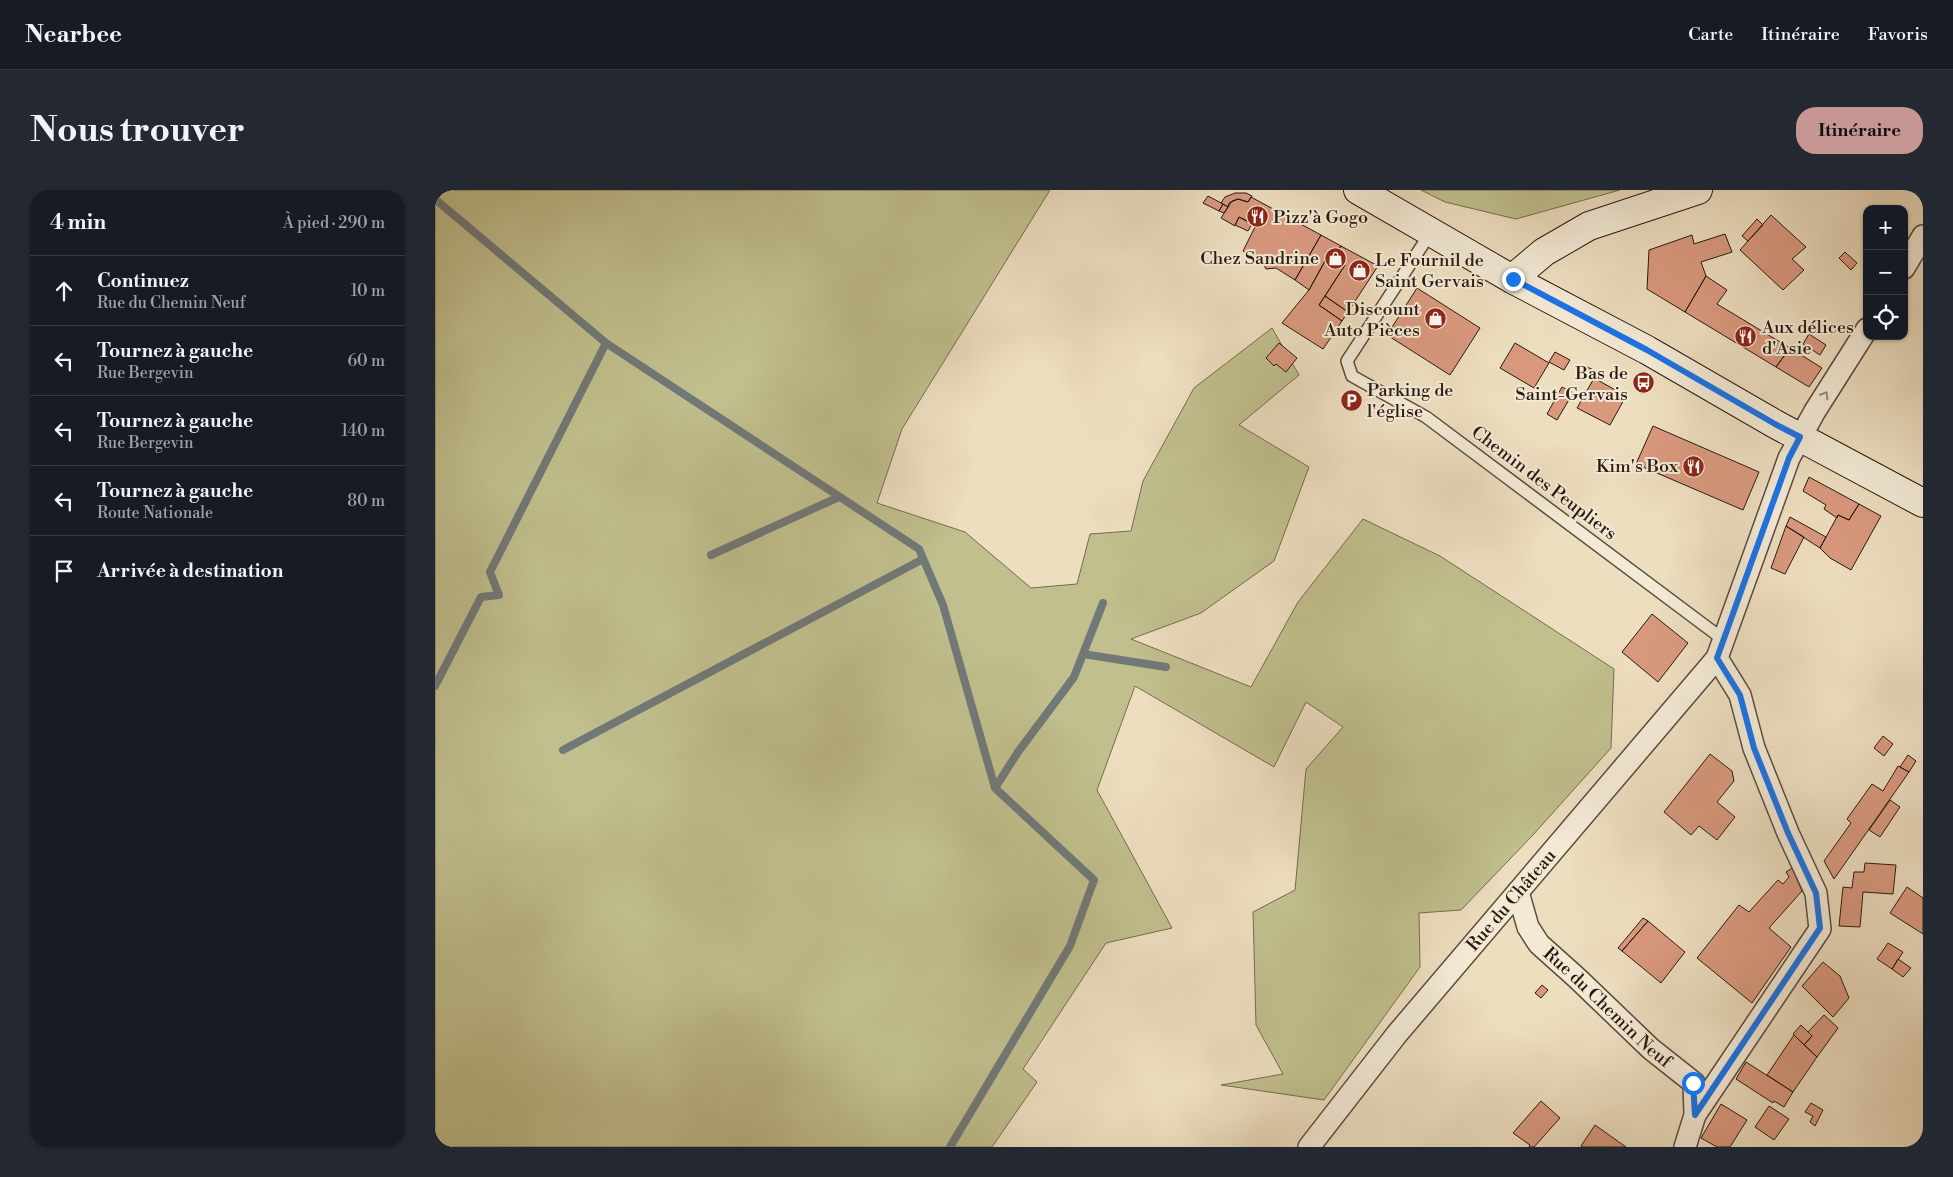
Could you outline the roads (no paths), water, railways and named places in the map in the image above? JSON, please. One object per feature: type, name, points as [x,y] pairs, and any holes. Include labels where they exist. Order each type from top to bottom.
[{"type":"main road","points":[[1358,190],[1513,279],[1647,350],[1775,424],[1923,503]]},
{"type":"main road","points":[[1513,279],[1544,252],[1589,226],[1698,190]]},
{"type":"street","points":[[1908,261],[1923,236]]},
{"type":"street","points":[[1695,1115],[1820,928],[1816,893],[1788,833],[1754,748],[1740,695],[1720,649],[1789,458],[1863,335]]},
{"type":"street","name":"Rue du Château","points":[[1309,1147],[1397,1034],[1720,649]]},
{"type":"street","name":"Rue du Chemin Neuf","points":[[1518,892],[1528,927],[1539,944],[1651,1048],[1693,1083],[1695,1115],[1685,1147]]},
{"type":"lane","name":"Chemin des Peupliers","points":[[1431,232],[1347,361],[1352,376],[1426,417],[1720,649]]},
{"type":"waterway","points":[[435,199],[606,343],[919,549],[943,605],[995,788],[1094,880],[1070,946],[950,1147]]},
{"type":"waterway","points":[[435,686],[481,597],[499,595],[490,572],[606,343]]},
{"type":"waterway","points":[[711,555],[839,497]]},
{"type":"waterway","points":[[563,750],[923,559]]},
{"type":"waterway","points":[[995,788],[1018,752],[1074,677],[1103,603]]},
{"type":"waterway","points":[[1083,654],[1166,667]]},
{"type":"place","name":"Pizz'à Gogo","points":[[1257,217]]},
{"type":"place","name":"Chez Sandrine","points":[[1335,258]]},
{"type":"place","name":"Le Fournil de Saint Gervais","points":[[1359,270]]},
{"type":"place","name":"Discount Auto Pièces","points":[[1436,319]]},
{"type":"place","name":"Aux délices d'Asie","points":[[1746,337]]},
{"type":"place","name":"Bas de Saint-Gervais","points":[[1644,383]]},
{"type":"place","name":"Parking de l'église","points":[[1351,400]]},
{"type":"place","name":"Kim's Box","points":[[1694,466]]}]
